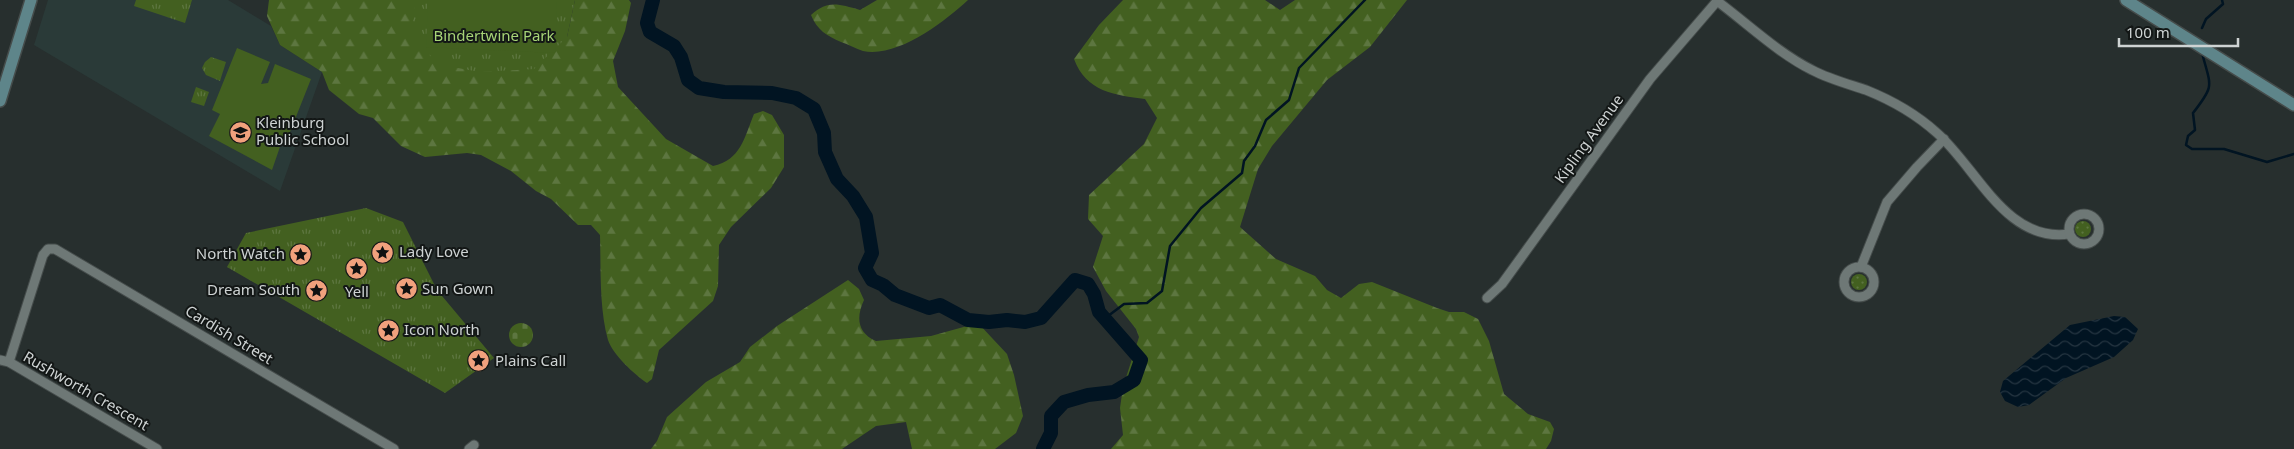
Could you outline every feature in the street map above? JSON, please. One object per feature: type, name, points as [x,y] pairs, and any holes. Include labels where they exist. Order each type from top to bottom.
[{"type":"street","points":[[0,101],[32,0]]},
{"type":"street","points":[[1718,0],[1801,64],[1826,77],[1886,99],[1915,116],[1944,139],[2007,213],[2036,232],[2048,235],[2069,234]]},
{"type":"street","name":"Kipling Avenue","points":[[1487,298],[1502,284],[1650,79],[1718,0]]},
{"type":"street","points":[[2126,0],[2294,105]]},
{"type":"street","points":[[1861,267],[1887,202],[1944,139]]},
{"type":"street","name":"Cardish Street","points":[[4,361],[43,255],[48,248],[55,248],[394,449]]},
{"type":"street","name":"Rushworth Crescent","points":[[4,361],[157,449]]},
{"type":"shaded area","name":"Kleinburg Public School","points":[[48,0],[228,0],[271,26],[280,45],[322,72],[280,191],[34,45]]},
{"type":"green space","points":[[136,0],[192,0],[185,23],[134,6]]},
{"type":"green space","points":[[269,0],[415,0],[567,37],[575,0],[629,0],[631,3],[625,31],[613,61],[618,87],[666,139],[713,166],[730,159],[736,153],[754,114],[763,111],[772,115],[784,135],[784,167],[771,188],[731,227],[719,245],[718,286],[713,301],[659,350],[652,379],[647,383],[619,358],[608,340],[602,301],[600,235],[591,225],[578,225],[551,199],[536,191],[511,171],[481,155],[467,153],[425,157],[401,146],[373,118],[359,114],[329,90],[322,72],[280,45],[267,16]]},
{"type":"green space","name":"Bindertwine Park","points":[[415,0],[575,0],[567,37],[534,69],[480,72],[441,65],[431,57],[412,31]]},
{"type":"green space","name":"Bindertwine Park","points":[[428,0],[557,0],[555,53],[426,47]]},
{"type":"green space","points":[[877,0],[968,0],[920,36],[905,44],[877,52],[863,51],[831,37],[819,29],[811,15],[828,5],[845,6],[860,10]]},
{"type":"green space","points":[[1123,0],[1265,0],[1280,10],[1295,0],[1407,0],[1370,47],[1327,80],[1272,146],[1258,169],[1240,227],[1276,259],[1315,276],[1327,290],[1341,298],[1359,284],[1372,282],[1437,308],[1449,312],[1464,312],[1478,319],[1489,341],[1504,394],[1528,414],[1550,422],[1554,429],[1551,441],[1546,449],[1111,449],[1123,435],[1120,408],[1123,387],[1139,337],[1136,329],[1106,291],[1093,267],[1103,236],[1088,219],[1089,195],[1144,144],[1157,118],[1145,99],[1123,96],[1094,85],[1079,70],[1074,59],[1099,25]]},
{"type":"green space","points":[[237,48],[270,62],[261,84],[268,83],[275,64],[311,79],[286,142],[282,141],[272,170],[209,136],[220,114],[212,110]]},
{"type":"green space","points":[[211,57],[226,62],[220,81],[206,75],[202,68]]},
{"type":"green space","points":[[196,87],[209,92],[204,106],[191,102]]},
{"type":"green space","points":[[366,208],[403,222],[437,290],[494,358],[445,393],[227,267],[246,233]]},
{"type":"green space","points":[[2080,221],[2086,221],[2091,226],[2089,235],[2080,237],[2075,232],[2075,226]]},
{"type":"green space","points":[[1859,274],[1865,276],[1867,282],[1865,288],[1859,290],[1853,288],[1851,282],[1853,276]]},
{"type":"green space","points":[[848,280],[859,289],[864,300],[859,318],[862,329],[865,334],[876,341],[931,336],[978,323],[1007,354],[1014,375],[1023,416],[1016,433],[995,449],[912,449],[906,422],[876,426],[842,449],[651,449],[657,441],[667,417],[706,382],[740,362],[750,347],[777,326]]},
{"type":"green space","points":[[521,323],[526,324],[532,330],[532,340],[526,346],[521,347],[516,346],[510,340],[509,335],[510,330],[516,324]]},
{"type":"water","points":[[2114,316],[2125,317],[2138,329],[2133,340],[2114,357],[2066,378],[2029,405],[2018,407],[2005,401],[2000,392],[2003,381],[2070,325]]},
{"type":"waterway","points":[[653,0],[647,23],[650,32],[674,46],[681,57],[688,80],[699,88],[724,92],[772,93],[796,98],[814,109],[824,133],[825,152],[837,179],[853,196],[866,217],[872,253],[865,268],[872,280],[883,285],[895,295],[929,308],[940,305],[968,320],[989,322],[1007,320],[1025,322],[1041,318],[1075,280],[1088,284],[1094,294],[1099,312],[1141,360],[1134,380],[1114,392],[1088,395],[1064,402],[1051,416],[1051,433],[1043,449]]},
{"type":"waterway","points":[[1104,319],[1124,304],[1147,303],[1162,291],[1170,246],[1201,208],[1242,173],[1244,161],[1255,146],[1266,120],[1289,100],[1299,68],[1365,0]]},
{"type":"waterway","points":[[2202,28],[2206,19],[2223,4],[2222,0]]},
{"type":"waterway","points":[[2202,53],[2209,80],[2208,91],[2193,113],[2195,130],[2188,136],[2186,145],[2192,149],[2224,149],[2267,162],[2294,154]]},
{"type":"place","name":"Kleinburg Public School","points":[[240,132]]},
{"type":"place","name":"Lady Love","points":[[383,252]]},
{"type":"place","name":"North Watch","points":[[301,254]]},
{"type":"place","name":"Yell","points":[[357,269]]},
{"type":"place","name":"Sun Gown","points":[[406,289]]},
{"type":"place","name":"Dream South","points":[[316,290]]},
{"type":"place","name":"Icon North","points":[[388,330]]},
{"type":"place","name":"Plains Call","points":[[479,361]]}]
